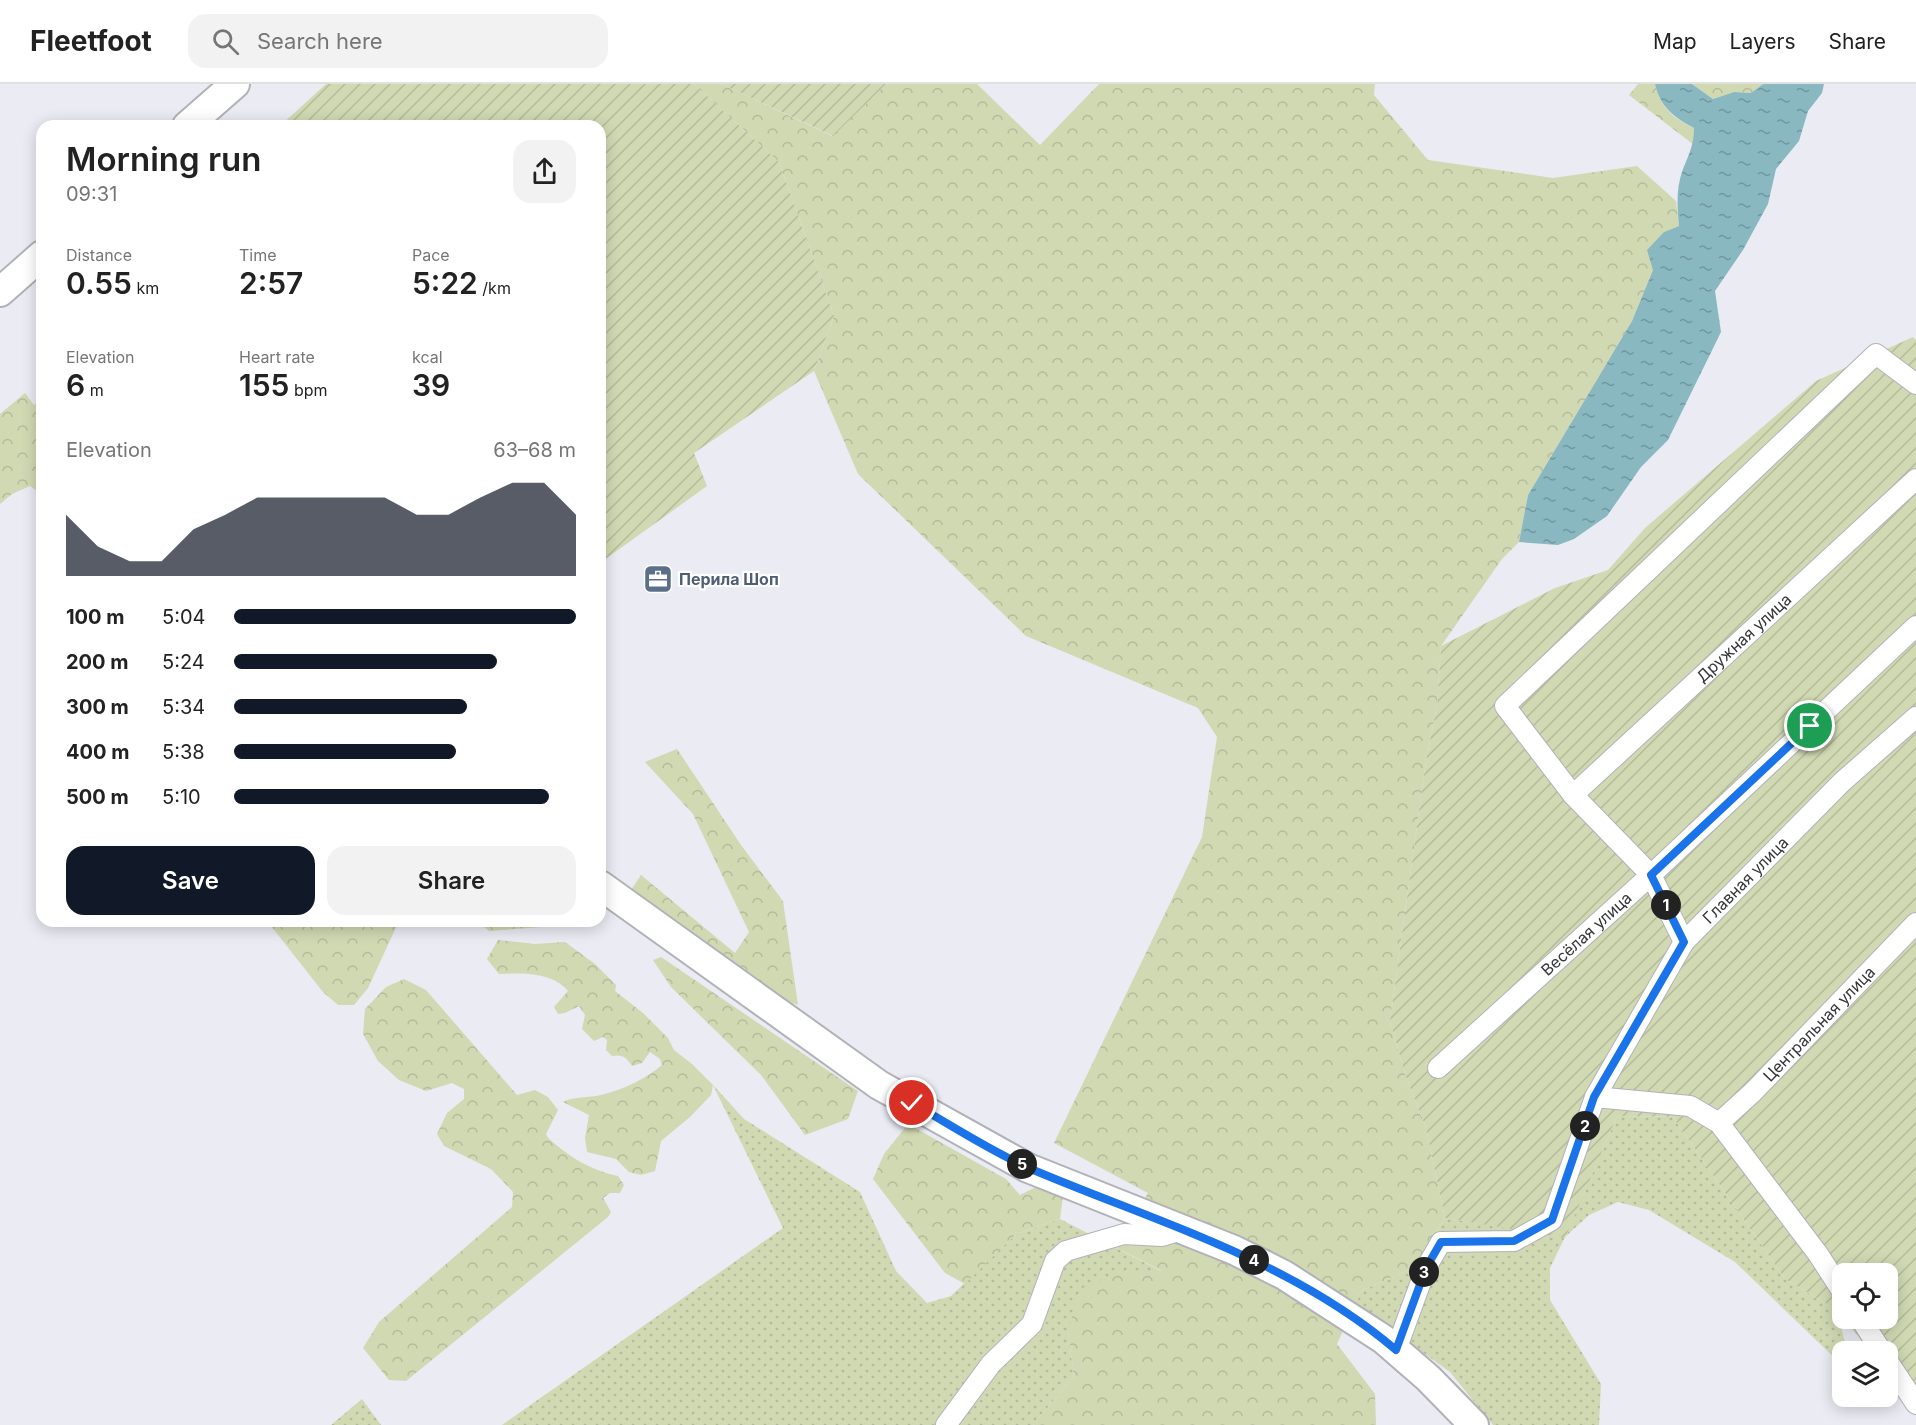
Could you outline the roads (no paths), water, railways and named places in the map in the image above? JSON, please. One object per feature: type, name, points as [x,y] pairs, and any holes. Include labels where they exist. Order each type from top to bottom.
[{"type":"street","points":[[195,120],[235,84]]},
{"type":"street","points":[[0,292],[36,261]]},
{"type":"street","points":[[1684,942],[1651,875],[1573,795],[1505,706],[1876,354],[1916,384]]},
{"type":"street","name":"Дружная улица","points":[[1573,795],[1916,479]]},
{"type":"street","name":"Весёлая улица","points":[[1438,1068],[1651,875],[1916,626]]},
{"type":"street","name":"Главная улица","points":[[1396,1350],[1426,1268],[1441,1242],[1514,1241],[1552,1220],[1594,1097],[1684,942],[1842,782],[1916,717]]},
{"type":"street","points":[[606,889],[879,1085],[1028,1168],[1182,1230],[1284,1275],[1396,1350],[1474,1425]]},
{"type":"street","name":"Центральная улица","points":[[1719,1123],[1753,1092],[1916,922]]},
{"type":"street","points":[[1594,1097],[1690,1106],[1719,1123],[1832,1276]]},
{"type":"street","points":[[946,1425],[991,1364],[1032,1324],[1055,1261],[1066,1251],[1124,1234],[1162,1236],[1182,1230]]},
{"type":"street","points":[[1898,1377],[1916,1404]]},
{"type":"water","points":[[1655,84],[1692,84],[1713,99],[1734,92],[1751,93],[1763,84],[1824,84],[1822,93],[1808,111],[1799,141],[1776,169],[1768,204],[1743,250],[1715,291],[1721,332],[1668,440],[1641,467],[1607,516],[1574,539],[1558,545],[1519,542],[1528,495],[1632,321],[1653,270],[1647,250],[1664,232],[1679,226],[1679,183],[1692,144],[1694,128],[1669,111],[1657,92]]},
{"type":"place","name":"Перила Шоп","points":[[658,579]]}]
